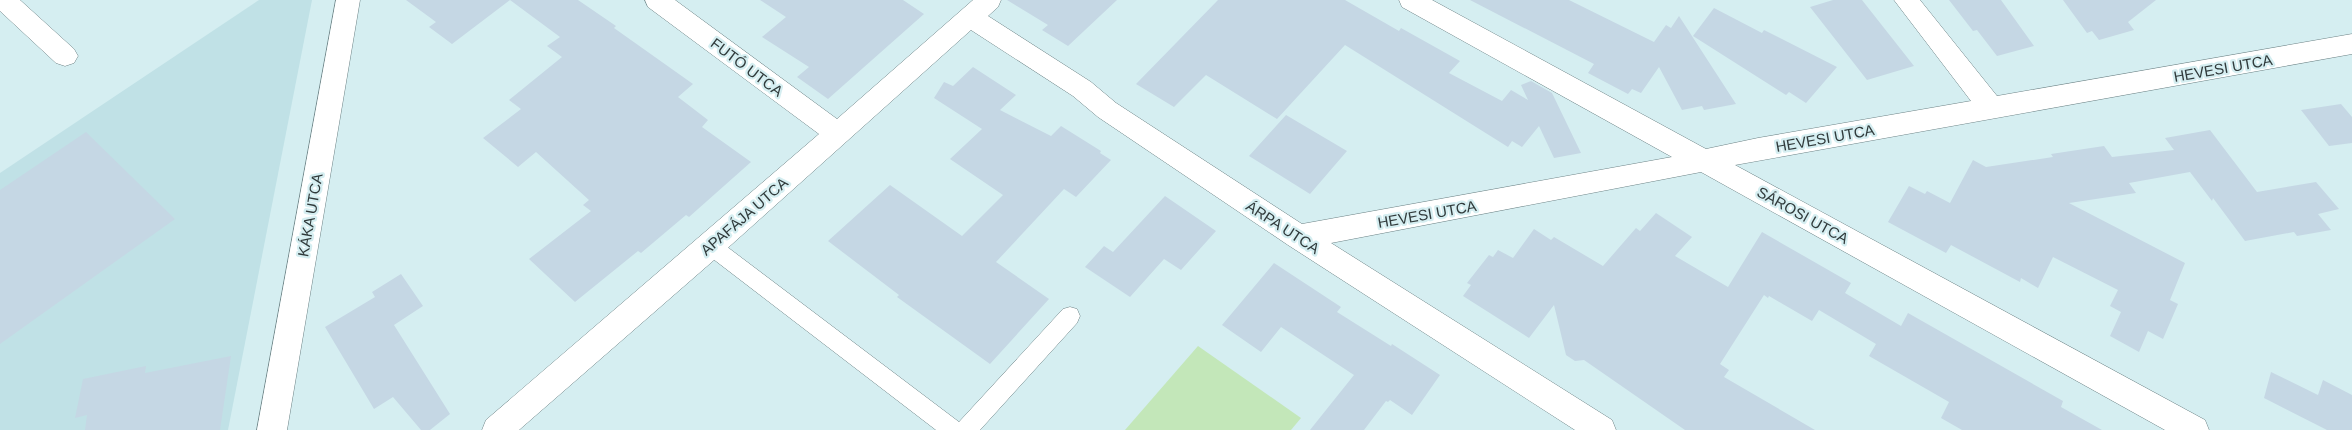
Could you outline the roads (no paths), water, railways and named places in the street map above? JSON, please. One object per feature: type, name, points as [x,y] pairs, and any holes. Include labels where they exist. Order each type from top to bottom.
[{"type":"street","points":[[4,0],[65,56]]},
{"type":"street","name":"KÁKA UTCA","points":[[272,430],[348,0]]},
{"type":"street","name":"SÁROSI UTCA","points":[[1411,0],[2194,430]]},
{"type":"street","points":[[1906,0],[1992,109]]},
{"type":"street","name":"FUTÓ UTCA","points":[[666,3],[838,134]]},
{"type":"street","name":"APAFÁJA UTCA","points":[[497,430],[712,246],[979,8]]},
{"type":"street","name":"ÁRPA UTCA","points":[[979,8],[1107,110],[1298,237],[1601,430]]},
{"type":"street","name":"HEVESI UTCA","points":[[1298,237],[1704,161],[1758,149],[2352,44]]},
{"type":"lane","points":[[712,246],[952,430]]},
{"type":"lane","points":[[966,430],[1070,316]]}]
